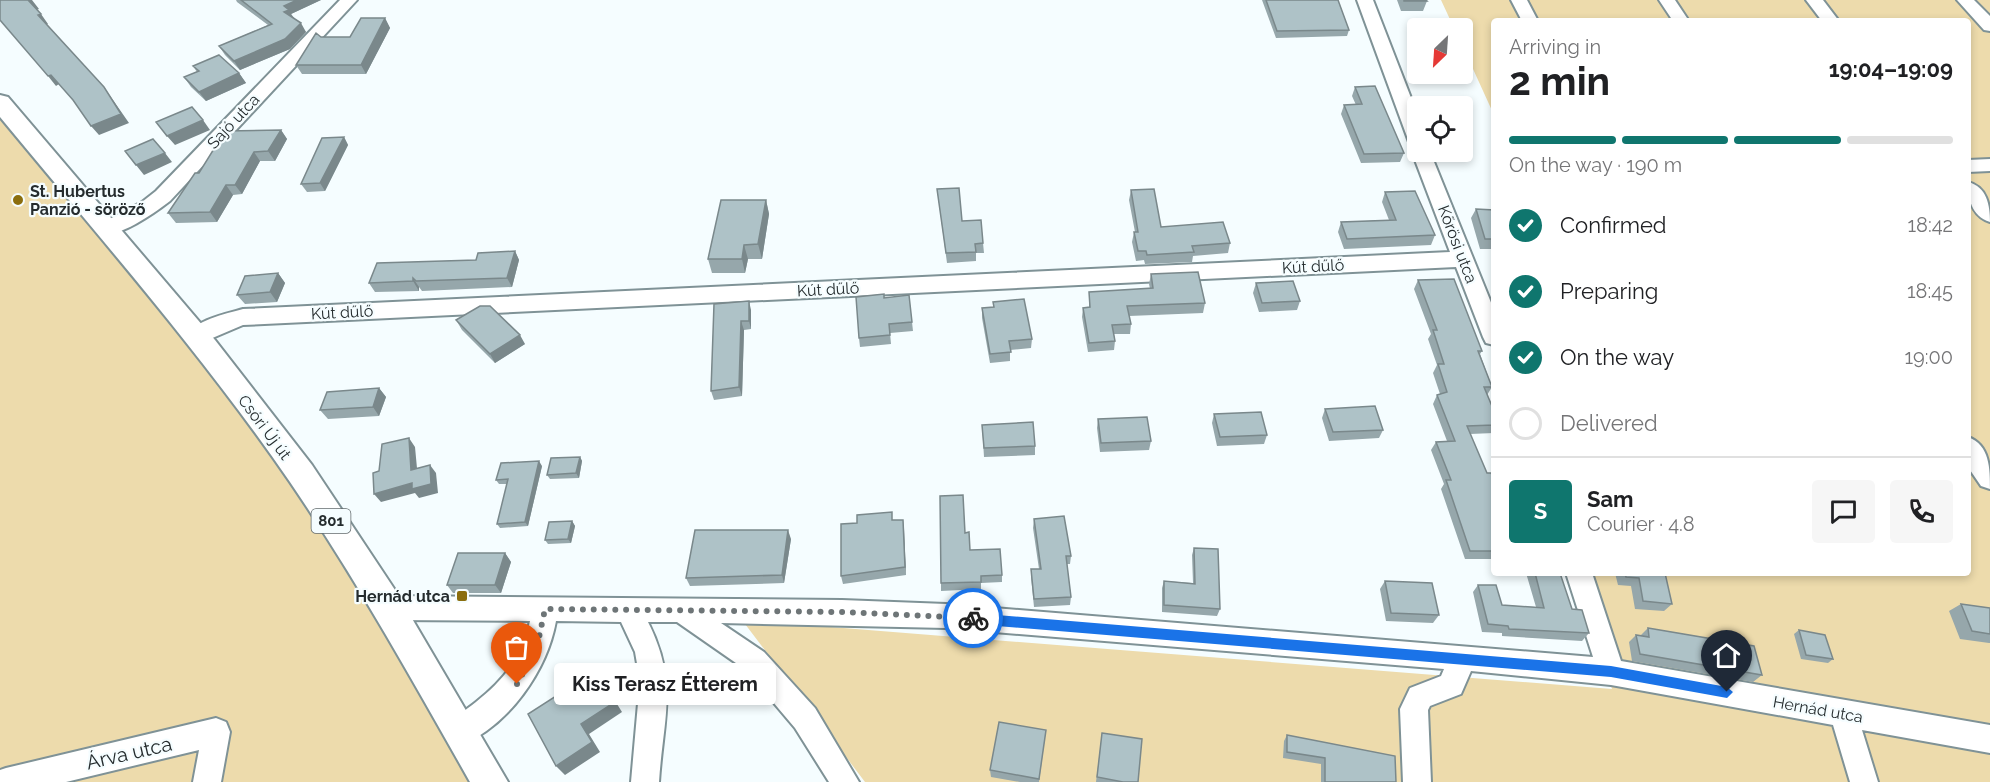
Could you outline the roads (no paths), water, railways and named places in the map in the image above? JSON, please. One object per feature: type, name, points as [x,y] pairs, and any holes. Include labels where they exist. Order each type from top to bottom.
[{"type":"main road","name":"Csóri Új út","points":[[0,102],[196,337],[272,433],[390,608],[490,782]]},
{"type":"street","name":"Sajó utca","points":[[107,229],[146,209],[164,196],[349,0]]},
{"type":"street","points":[[1365,0],[1407,113]]},
{"type":"street","points":[[1519,0],[1528,18]]},
{"type":"street","points":[[1667,0],[1679,18]]},
{"type":"street","points":[[1814,0],[1829,18]]},
{"type":"street","points":[[1965,0],[1990,26]]},
{"type":"street","name":"Kőrösi utca","points":[[1425,162],[1491,329]]},
{"type":"street","points":[[1971,166],[1990,165]]},
{"type":"street","points":[[1971,192],[1990,215]]},
{"type":"street","name":"Kút dűlő","points":[[196,337],[222,323],[243,317],[1464,259]]},
{"type":"street","points":[[1971,454],[1982,478]]},
{"type":"street","points":[[1580,576],[1611,672]]},
{"type":"street","name":"Hernád utca","points":[[390,608],[842,612],[946,616],[1456,657],[1611,672],[1990,739]]},
{"type":"street","points":[[461,731],[503,699],[517,684],[537,647],[545,609]]},
{"type":"street","points":[[629,610],[652,664],[652,726],[646,754],[645,782]]},
{"type":"street","points":[[680,610],[755,661],[805,718],[840,780]]},
{"type":"street","points":[[1417,782],[1414,709],[1420,697],[1451,685],[1458,673],[1456,657]]},
{"type":"street","points":[[1843,713],[1864,782]]},
{"type":"street","name":"Árva utca","points":[[6,782],[216,732],[207,782]]},
{"type":"place","name":"St. Hubertus Panzió - söröző","points":[[18,200]]},
{"type":"place","name":"Hernád utca","points":[[462,596]]},
{"type":"place","name":"Kiss Terasz Étterem","points":[[517,684]]}]
